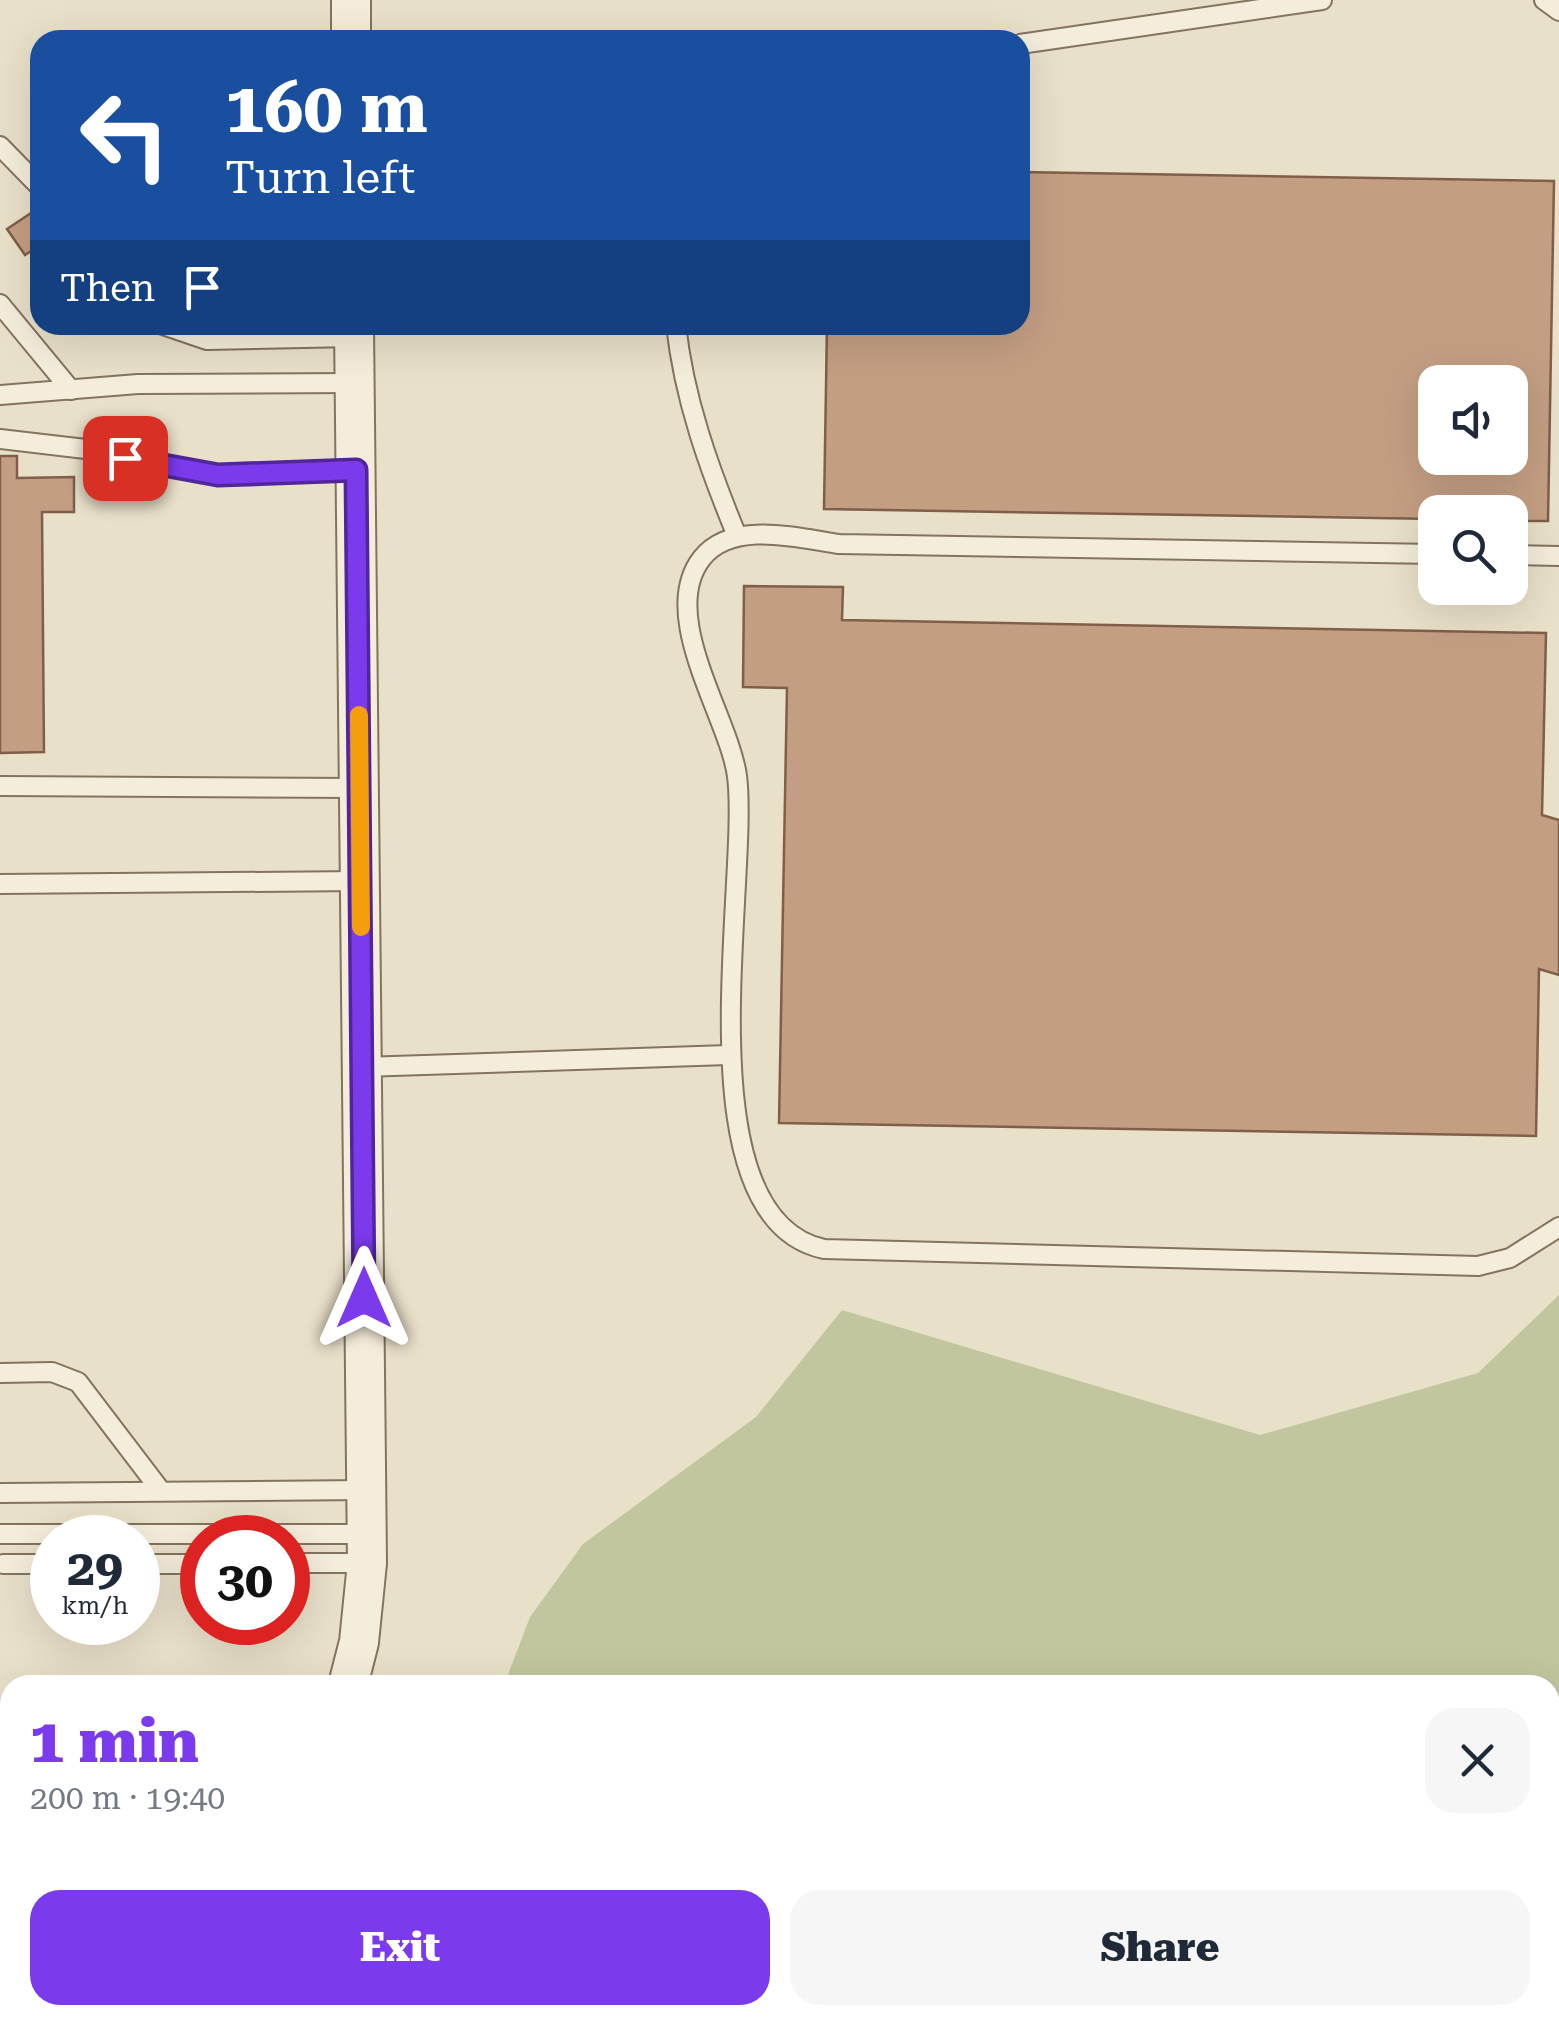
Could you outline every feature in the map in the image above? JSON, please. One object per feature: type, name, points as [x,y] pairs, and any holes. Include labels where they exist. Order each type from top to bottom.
[{"type":"street","points":[[351,0],[351,30]]},
{"type":"street","points":[[351,1675],[359,1642],[367,1549],[354,335]]},
{"type":"lane","points":[[1030,43],[1322,0]]},
{"type":"lane","points":[[1544,0],[1559,11]]},
{"type":"lane","points":[[0,146],[30,177]]},
{"type":"lane","points":[[0,304],[71,390]]},
{"type":"lane","points":[[192,335],[207,340],[289,335]]},
{"type":"lane","points":[[677,335],[681,368],[704,448],[737,536]]},
{"type":"lane","points":[[0,395],[138,384],[354,383]]},
{"type":"lane","points":[[0,440],[77,447],[218,475],[356,470]]},
{"type":"lane","points":[[1418,554],[839,544],[737,536],[703,556],[692,578],[688,612],[704,684],[736,776],[728,1055],[737,1122],[750,1170],[764,1202],[786,1230],[808,1246],[1478,1266],[1510,1258],[1559,1226]]},
{"type":"lane","points":[[1528,555],[1559,556]]},
{"type":"lane","points":[[0,786],[359,788]]},
{"type":"lane","points":[[0,884],[360,880]]},
{"type":"lane","points":[[362,1066],[728,1055]]},
{"type":"lane","points":[[0,1373],[52,1372],[78,1382],[161,1491]]},
{"type":"lane","points":[[0,1492],[366,1490]]},
{"type":"lane","points":[[0,1534],[367,1549]]},
{"type":"lane","points":[[310,1560],[367,1549]]},
{"type":"lane","points":[[3,1564],[30,1564]]},
{"type":"green space","points":[[1559,1295],[1559,1675],[508,1675],[530,1617],[583,1544],[756,1417],[842,1310],[1260,1435],[1478,1373]]},
{"type":"building","points":[[1030,172],[1554,181],[1548,521],[1528,521],[1528,495],[1418,495],[1418,519],[824,509],[827,335],[1030,335]]},
{"type":"building","points":[[30,214],[30,252],[25,255],[7,229]]},
{"type":"building","points":[[0,456],[17,456],[17,478],[74,477],[74,512],[42,512],[44,752],[0,753]]},
{"type":"building","points":[[744,586],[843,587],[842,620],[1546,633],[1542,815],[1559,820],[1559,975],[1539,969],[1536,1136],[779,1123],[787,688],[743,687]]},
{"type":"slow traffic","points":[[359,715],[361,927]]},
{"type":"route","points":[[125,458],[218,475],[356,470],[364,1298]]}]
